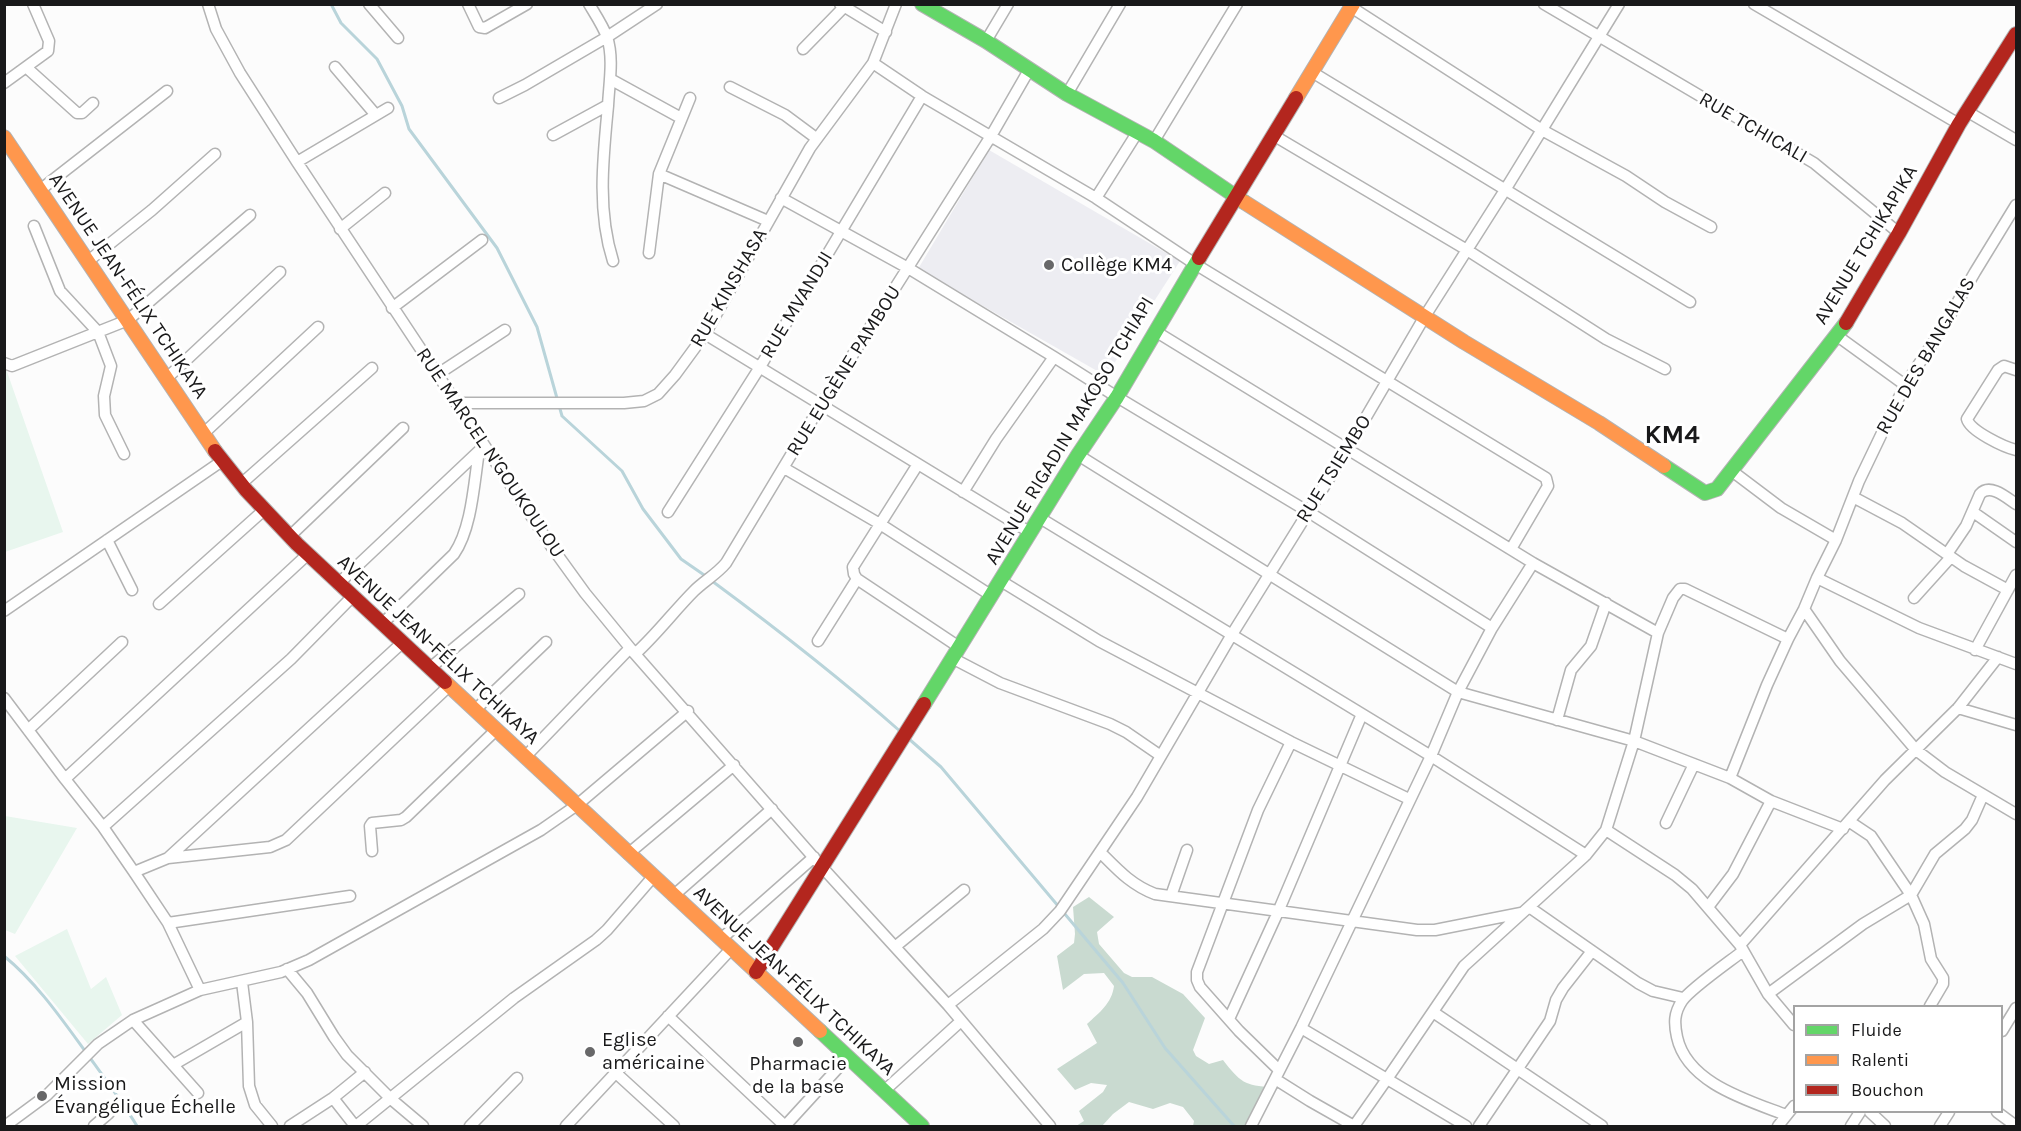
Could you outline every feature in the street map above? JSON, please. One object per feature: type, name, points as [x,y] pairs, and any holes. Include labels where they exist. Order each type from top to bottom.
[{"type":"street","points":[[4,83],[27,68],[50,47],[33,4]]},
{"type":"street","name":"RUE MARCEL N'GOUKOULOU","points":[[208,4],[216,29],[240,73],[340,229],[438,374],[482,449],[585,593],[818,862],[948,1005],[1050,1126]]},
{"type":"street","points":[[369,4],[398,38]]},
{"type":"street","points":[[468,4],[479,27],[485,28],[527,4]]},
{"type":"street","points":[[589,4],[607,37],[610,79],[602,190],[606,240],[614,261]]},
{"type":"street","points":[[499,98],[607,37],[657,4]]},
{"type":"street","name":"RUE KINSHASA","points":[[456,403],[624,403],[644,401],[667,386],[705,334],[816,138],[873,63],[896,4]]},
{"type":"street","points":[[922,4],[986,41],[1067,94],[1154,141],[1425,316]]},
{"type":"street","points":[[986,41],[1008,4]]},
{"type":"street","points":[[1067,94],[1120,4]]},
{"type":"street","points":[[1154,141],[1237,4]]},
{"type":"street","name":"RUE TCHICALI","points":[[1544,4],[1598,38],[1814,163],[1899,233]]},
{"type":"street","name":"RUE TSIEMBO","points":[[948,1005],[1043,929],[1060,911],[1137,797],[1231,636],[1348,448],[1425,316],[1619,4]]},
{"type":"street","points":[[1754,4],[1959,124]]},
{"type":"street","points":[[803,49],[842,6],[886,32]]},
{"type":"street","points":[[1352,6],[1542,130],[1626,176],[1665,202],[1711,227]]},
{"type":"street","name":"AVENUE RIGADIN MAKOSO TCHIAPI","points":[[756,972],[818,862],[904,736],[1078,454],[1117,397],[1352,6]]},
{"type":"street","name":"AVENUE TCHIKAPIKA","points":[[1425,316],[1599,423],[1699,491],[1705,494],[1711,493],[1732,471],[1850,317],[1959,124],[2016,34]]},
{"type":"street","points":[[873,63],[922,96],[1096,198],[1195,264],[1546,478],[1548,486],[1511,549]]},
{"type":"street","points":[[27,68],[76,113],[82,113],[93,103]]},
{"type":"street","points":[[335,68],[375,114]]},
{"type":"street","name":"RUE EUGÈNE PAMBOU","points":[[525,757],[633,651],[655,635],[693,592],[726,563],[821,405],[991,136],[1029,70]]},
{"type":"street","points":[[1312,72],[1690,302]]},
{"type":"street","points":[[610,79],[681,118]]},
{"type":"street","points":[[730,87],[785,115],[816,138]]},
{"type":"street","points":[[40,190],[167,91]]},
{"type":"street","name":"RUE MVANDJI","points":[[668,512],[760,367],[922,96]]},
{"type":"street","points":[[649,253],[659,174],[690,98]]},
{"type":"street","points":[[553,135],[608,105]]},
{"type":"street","points":[[297,162],[388,108]]},
{"type":"street","points":[[1968,112],[2016,140]]},
{"type":"street","points":[[1096,198],[1137,133]]},
{"type":"street","points":[[1273,135],[1467,250],[1606,339],[1665,369]]},
{"type":"street","name":"AVENUE JEAN-FÉLIX TCHIKAYA","points":[[4,136],[222,461],[264,510],[307,555],[403,642],[652,878],[922,1126]]},
{"type":"street","points":[[87,262],[152,210],[215,154]]},
{"type":"street","points":[[659,174],[768,221]]},
{"type":"street","points":[[340,229],[385,194]]},
{"type":"street","points":[[781,198],[908,268],[1307,511],[1492,628]]},
{"type":"street","name":"RUE DES BANGALAS","points":[[1730,778],[1767,685],[1836,540],[1881,432],[1905,385],[1942,329],[2016,205]]},
{"type":"street","points":[[4,363],[12,366],[128,320],[250,215]]},
{"type":"street","points":[[34,226],[60,291],[98,332],[111,366],[104,396],[105,415],[124,454]]},
{"type":"street","points":[[392,308],[482,240]]},
{"type":"street","points":[[167,378],[280,272]]},
{"type":"street","points":[[204,433],[318,327]]},
{"type":"street","points":[[438,374],[505,330]]},
{"type":"street","points":[[1155,331],[1533,563],[1658,633]]},
{"type":"street","points":[[705,334],[1030,533]]},
{"type":"street","points":[[1836,335],[1905,385]]},
{"type":"street","points":[[963,492],[991,446],[1054,357]]},
{"type":"street","points":[[2016,369],[2004,366],[1998,370],[1968,419],[1970,426],[1994,441],[2016,450]]},
{"type":"street","points":[[241,484],[372,368]]},
{"type":"street","points":[[290,537],[403,428]]},
{"type":"street","points":[[338,584],[482,449]]},
{"type":"street","points":[[382,624],[454,554],[460,545],[482,449]]},
{"type":"street","points":[[1078,454],[1458,692],[1634,741],[1730,778],[1771,801],[1846,825],[1871,836],[1891,862],[1911,895],[1924,924],[1931,959],[1943,978],[1943,984],[1931,1005]]},
{"type":"street","points":[[4,611],[222,461]]},
{"type":"street","points":[[918,464],[853,567],[857,579],[1000,683],[1110,724],[1161,756]]},
{"type":"street","points":[[784,468],[880,524],[992,596]]},
{"type":"street","points":[[1732,471],[1781,508],[1836,540]]},
{"type":"street","points":[[1914,598],[1949,556],[1980,494],[1987,489],[2016,504]]},
{"type":"street","points":[[1853,497],[1902,523],[1949,556],[2008,590]]},
{"type":"street","points":[[159,604],[264,510]]},
{"type":"street","points":[[1973,512],[2016,542]]},
{"type":"street","points":[[1040,518],[1431,756],[1586,855]]},
{"type":"street","points":[[107,540],[132,590]]},
{"type":"street","points":[[65,779],[307,555]]},
{"type":"street","points":[[1251,1126],[1301,1028],[1431,756],[1458,692],[1492,628],[1533,563]]},
{"type":"street","points":[[1975,650],[2016,574]]},
{"type":"street","points":[[1816,578],[1919,628],[2016,664]]},
{"type":"street","points":[[818,641],[857,579]]},
{"type":"street","points":[[1001,581],[1099,641],[1198,694],[1409,799]]},
{"type":"street","points":[[1291,742],[1258,810],[1197,972],[1197,980],[1200,987],[1277,1074],[1354,1126],[1464,966],[1586,855],[1606,830],[1634,741],[1658,633],[1677,591],[1683,588],[1788,639]]},
{"type":"street","points":[[430,668],[519,594]]},
{"type":"street","points":[[104,827],[283,666],[352,597]]},
{"type":"street","points":[[1557,720],[1571,670],[1591,646],[1605,603]]},
{"type":"street","points":[[1804,609],[1840,662],[1916,750],[1945,772],[2016,814]]},
{"type":"street","points":[[28,730],[122,642]]},
{"type":"street","points":[[168,858],[403,642]]},
{"type":"street","points":[[475,710],[546,642]]},
{"type":"street","points":[[1786,1115],[1722,1090],[1702,1075],[1679,1045],[1675,1028],[1675,1013],[1683,998],[1741,948],[1885,780],[1958,708],[1998,657]]},
{"type":"street","points":[[135,872],[168,858],[270,847],[286,840],[449,686]]},
{"type":"street","points":[[4,698],[104,827],[135,872],[168,922],[200,990]]},
{"type":"street","points":[[1958,708],[2016,725]]},
{"type":"street","points":[[5,1126],[47,1095],[98,1044],[133,1020],[200,990],[242,982],[309,960],[541,830],[577,805],[688,711]]},
{"type":"street","points":[[1229,1019],[1278,912],[1362,714]]},
{"type":"street","points":[[372,852],[370,826],[372,823],[401,820],[406,817],[496,730]]},
{"type":"street","points":[[1665,823],[1694,764]]},
{"type":"street","points":[[628,854],[734,765]]},
{"type":"street","points":[[1767,994],[1863,924],[1911,895],[1935,854],[1965,829],[1972,820],[1983,795]]},
{"type":"street","points":[[1708,907],[1733,874],[1771,801]]},
{"type":"street","points":[[673,896],[772,809]]},
{"type":"street","points":[[1606,830],[1675,874],[1692,889],[1741,948],[1767,994],[1793,1024]]},
{"type":"street","points":[[1171,896],[1187,850]]},
{"type":"street","points":[[1100,852],[1125,878],[1155,894],[1278,912],[1417,930],[1435,930],[1525,910],[1653,991],[1683,998]]},
{"type":"street","points":[[566,1126],[668,1016],[726,944],[818,862]]},
{"type":"street","points":[[333,1098],[356,1126],[514,998],[596,940],[652,878]]},
{"type":"street","points":[[896,946],[964,890]]},
{"type":"street","points":[[168,922],[350,896]]},
{"type":"street","points":[[1479,1126],[1550,1021],[1556,1000],[1563,987],[1592,951]]},
{"type":"street","points":[[287,969],[307,993],[347,1054],[391,1099],[423,1126]]},
{"type":"street","points":[[242,982],[247,1022],[249,1086],[255,1105],[272,1126]]},
{"type":"street","points":[[2008,1027],[2016,1008]]},
{"type":"street","points":[[1433,1012],[1602,1126]]},
{"type":"street","points":[[668,1016],[785,1126],[848,1057]]},
{"type":"street","points":[[133,1020],[198,1093]]},
{"type":"street","points":[[884,1091],[961,1021]]},
{"type":"street","points":[[173,1065],[247,1022]]},
{"type":"street","points":[[1301,1028],[1466,1126]]},
{"type":"street","points":[[290,1126],[333,1098],[365,1072]]},
{"type":"street","points":[[616,1073],[674,1126]]},
{"type":"street","points":[[470,1126],[517,1078]]},
{"type":"street","points":[[1778,1126],[1793,1107]]},
{"type":"street","points":[[94,1126],[109,1113]]},
{"type":"street","points":[[1851,1126],[1859,1113]]},
{"type":"street","points":[[1940,1126],[1948,1113]]},
{"type":"street","points":[[1998,1113],[2016,1126]]},
{"type":"shaded area","name":"Collège KM4","points":[[989,150],[1180,261],[1106,376],[918,269]]},
{"type":"shaded area","points":[[4,363],[63,532],[5,552],[4,552]]},
{"type":"shaded area","points":[[5,816],[77,828],[15,934],[5,930]]},
{"type":"shaded area","points":[[67,929],[91,989],[106,977],[122,1015],[88,1044],[15,956]]},
{"type":"green space","points":[[1089,897],[1114,917],[1097,932],[1099,944],[1124,973],[1132,977],[1152,977],[1183,994],[1205,1018],[1193,1050],[1196,1056],[1209,1064],[1223,1060],[1239,1078],[1249,1084],[1272,1087],[1255,1126],[1193,1126],[1194,1121],[1183,1107],[1170,1103],[1153,1109],[1129,1102],[1102,1126],[1076,1126],[1084,1121],[1079,1111],[1103,1092],[1107,1085],[1091,1083],[1075,1090],[1057,1069],[1097,1043],[1087,1024],[1108,1003],[1114,986],[1104,973],[1084,974],[1063,990],[1057,956],[1074,943],[1073,907]]},
{"type":"waterway","points":[[331,4],[341,23],[377,59],[402,106],[409,129],[497,248],[537,327],[562,416],[622,471],[643,509],[681,559],[707,577]]},
{"type":"waterway","points":[[712,581],[761,617],[901,732]]},
{"type":"waterway","points":[[909,739],[941,767],[1123,983],[1165,1048],[1234,1126]]},
{"type":"waterway","points":[[4,956],[27,977],[57,1013],[137,1126]]},
{"type":"traffic: fast","points":[[922,4],[986,41],[1067,94],[1154,141],[1244,202]]},
{"type":"traffic: fast","points":[[924,704],[1078,455],[1117,397],[1199,258]]},
{"type":"traffic: fast","points":[[1664,466],[1705,493],[1717,489],[1846,323]]},
{"type":"traffic: fast","points":[[820,1031],[922,1126]]},
{"type":"traffic: slow","points":[[1296,98],[1353,4]]},
{"type":"traffic: slow","points":[[4,137],[215,451]]},
{"type":"traffic: slow","points":[[1244,202],[1464,342],[1599,423],[1664,466]]},
{"type":"traffic: slow","points":[[445,682],[820,1031]]},
{"type":"traffic: jam","points":[[1846,323],[1959,124],[2016,34]]},
{"type":"traffic: jam","points":[[1199,258],[1296,98]]},
{"type":"traffic: jam","points":[[215,451],[246,490],[297,544],[445,682]]},
{"type":"traffic: jam","points":[[756,972],[924,704]]},
{"type":"place","name":"Collège KM4","points":[[1049,265]]},
{"type":"place","name":"Pharmacie de la base","points":[[798,1042]]},
{"type":"place","name":"Eglise américaine","points":[[590,1052]]},
{"type":"place","name":"Mission Évangélique Échelle","points":[[42,1096]]},
{"type":"district","name":"KM4","points":[[1672,436]]}]
